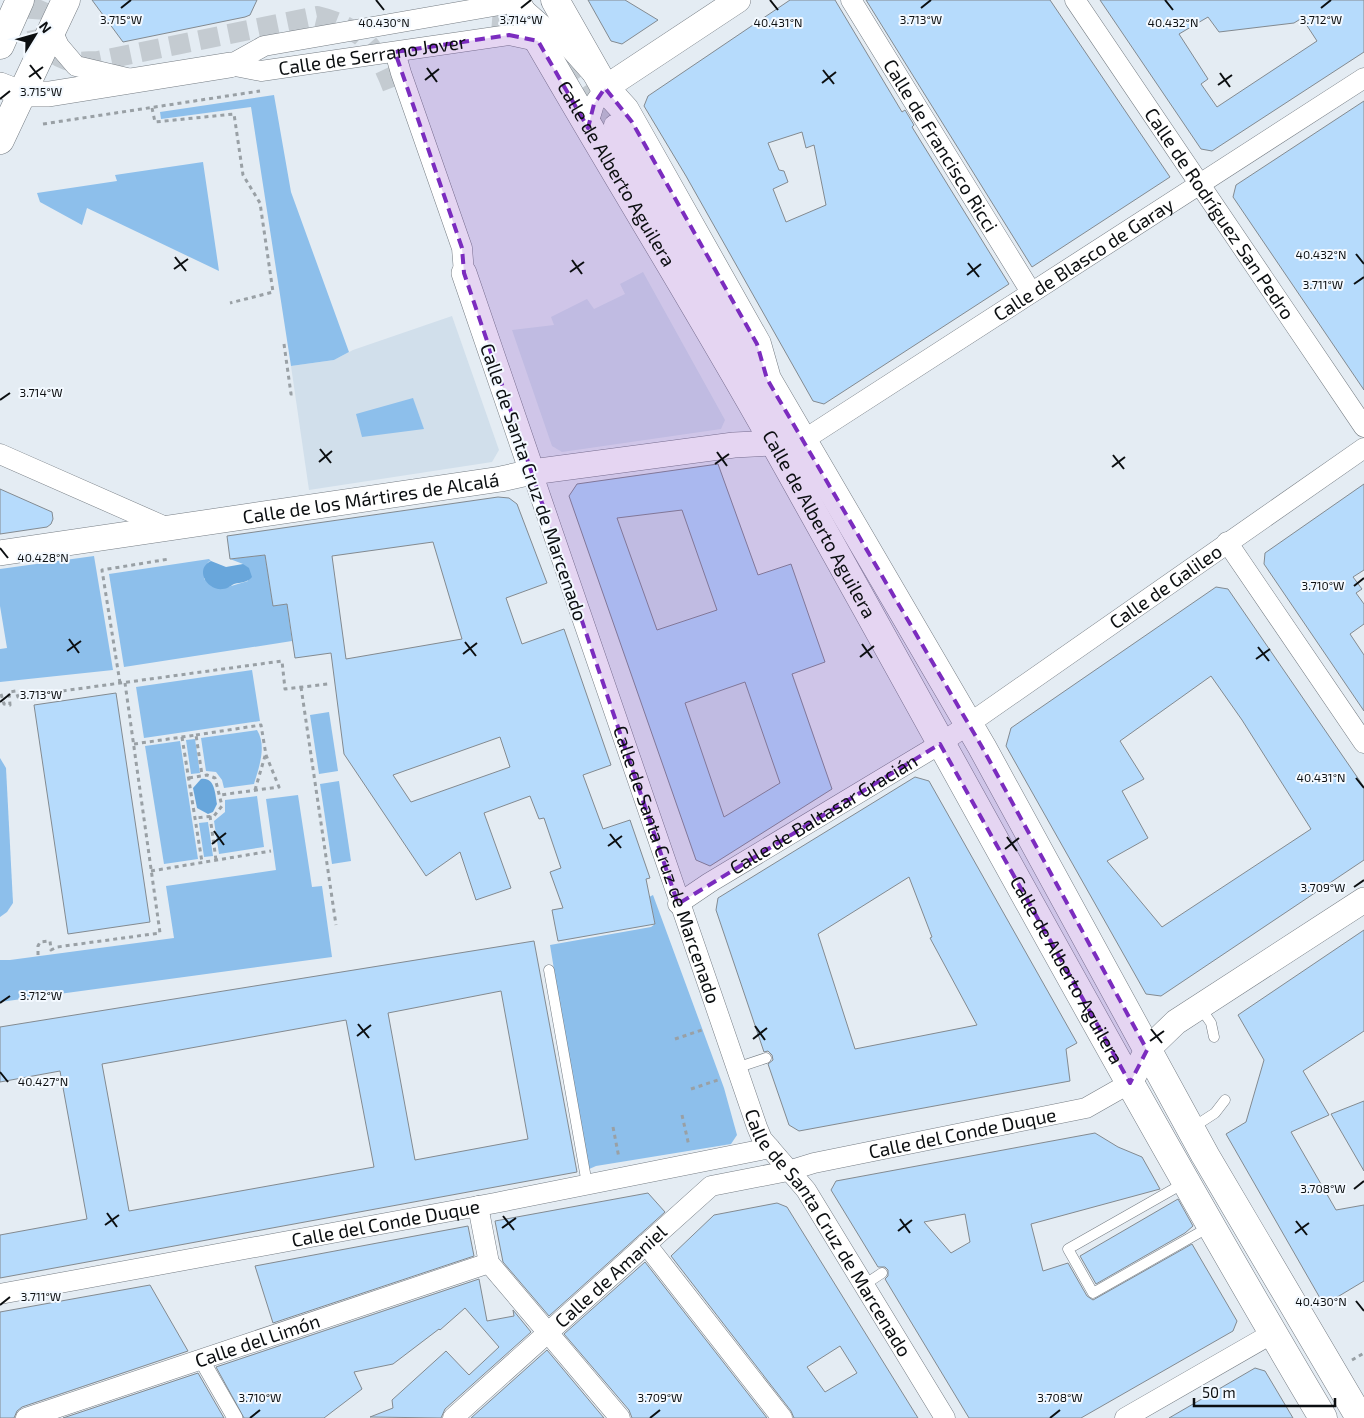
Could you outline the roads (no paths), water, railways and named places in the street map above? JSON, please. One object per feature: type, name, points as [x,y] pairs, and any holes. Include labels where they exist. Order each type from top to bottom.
[{"type":"main road","points":[[0,45],[20,0]]},
{"type":"main road","points":[[0,140],[11,90],[52,30],[66,0]]},
{"type":"main road","name":"Calle de Alberto Aguilera","points":[[555,0],[605,88],[625,110],[757,344],[767,379],[982,747],[1205,1154],[1360,1418]]},
{"type":"main road","name":"Calle de Alberto Aguilera","points":[[516,1],[587,126],[774,443],[1130,1083],[1323,1418]]},
{"type":"street","points":[[587,126],[594,104],[605,88],[738,0]]},
{"type":"street","name":"Calle de Francisco Ricci","points":[[851,0],[1030,292]]},
{"type":"street","name":"Calle de Rodríguez San Pedro","points":[[1075,0],[1364,427]]},
{"type":"street","name":"Calle de Serrano Jover","points":[[230,65],[264,46],[516,1]]},
{"type":"street","points":[[516,1],[572,51],[605,88]]},
{"type":"street","name":"Calle de Serrano Jover","points":[[11,90],[49,94],[492,21]]},
{"type":"street","name":"Calle de Serrano Jover","points":[[52,30],[59,46],[76,66],[132,80]]},
{"type":"street","name":"Calle de Serrano Jover","points":[[230,65],[261,70],[509,35],[572,51]]},
{"type":"street","name":"Calle de Santa Cruz de Marcenado","points":[[395,52],[400,73],[462,248],[464,273],[678,904],[756,1127],[788,1171],[806,1190],[944,1418]]},
{"type":"street","name":"Calle de Blasco de Garay","points":[[802,441],[1364,78]]},
{"type":"street","name":"Calle de Santa Cruz de Marcenado","points":[[394,92],[450,254],[464,273]]},
{"type":"street","name":"Calle de Alberto Aguilera","points":[[614,125],[711,298],[752,365],[767,379]]},
{"type":"street","name":"Calle de los Mártires de Alcalá","points":[[0,553],[501,479],[532,472],[734,445],[802,441]]},
{"type":"street","name":"Calle de Galileo","points":[[967,724],[1364,448]]},
{"type":"street","points":[[0,454],[168,528]]},
{"type":"street","points":[[1227,542],[1364,743]]},
{"type":"street","name":"Calle de Baltasar Gracián","points":[[678,904],[708,883],[940,744],[967,724]]},
{"type":"street","points":[[1130,1083],[1147,1050],[1176,1022],[1364,900]]},
{"type":"street","name":"Calle del Conde Duque","points":[[788,1171],[814,1163],[1086,1108],[1130,1083]]},
{"type":"street","name":"Calle del Conde Duque","points":[[0,1294],[478,1206],[587,1184],[689,1156],[770,1148]]},
{"type":"street","points":[[689,1156],[701,1181],[702,1194]]},
{"type":"street","name":"Calle de Amaniel","points":[[453,1418],[711,1186],[788,1171]]},
{"type":"street","points":[[478,1206],[489,1263],[547,1334],[620,1418]]},
{"type":"street","points":[[646,1244],[782,1418]]},
{"type":"street","name":"Calle del Limón","points":[[26,1418],[489,1263]]},
{"type":"street","points":[[1125,1418],[1273,1333]]},
{"type":"street","points":[[201,1359],[235,1418]]},
{"type":"lane","points":[[550,970],[587,1184]]},
{"type":"lane","points":[[1200,1006],[1211,1023],[1214,1037]]},
{"type":"lane","points":[[736,1068],[766,1058]]},
{"type":"lane","points":[[1192,1128],[1215,1114],[1225,1100]]},
{"type":"lane","points":[[1187,1182],[1068,1249],[1093,1293],[1212,1225]]},
{"type":"lane","points":[[864,1285],[882,1273]]},
{"type":"tunnel","points":[[41,0],[36,19],[38,36],[49,50],[66,60],[73,61],[98,61],[317,16],[346,26],[367,42],[382,64],[394,92]]},
{"type":"tunnel","points":[[492,21],[516,23],[547,38],[564,55],[614,125]]}]
